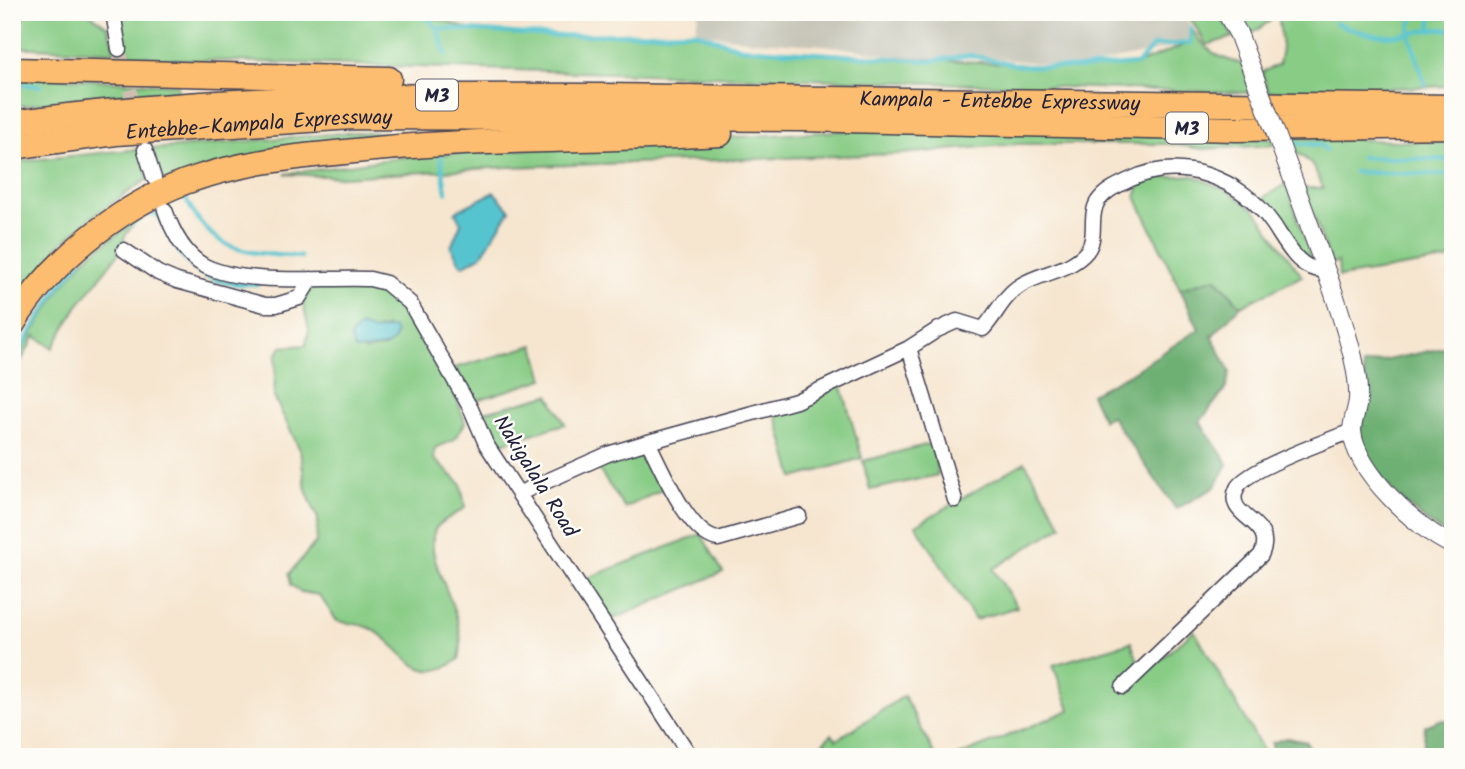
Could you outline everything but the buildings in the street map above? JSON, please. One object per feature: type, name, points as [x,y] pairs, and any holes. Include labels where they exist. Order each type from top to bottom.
[{"type":"highway","points":[[12,70],[738,84],[757,96]]},
{"type":"highway","name":"M3","points":[[12,123],[148,107],[374,95],[757,96]]},
{"type":"highway","name":"Kampala - Entebbe Expressway","points":[[757,96],[1453,107]]},
{"type":"highway","name":"Entebbe–Kampala Expressway","points":[[12,147],[142,131],[353,117],[800,119]]},
{"type":"highway","points":[[12,325],[51,275],[113,221],[160,193],[225,170],[285,159],[387,147],[755,132],[800,119]]},
{"type":"highway","name":"M3","points":[[800,119],[1236,129],[1453,126]]},
{"type":"street","points":[[100,12],[114,21],[119,49]]},
{"type":"street","points":[[1226,12],[1238,33],[1292,174],[1353,359],[1358,399],[1352,431],[1362,458],[1397,504],[1420,525],[1453,545]]},
{"type":"street","points":[[145,150],[154,178]]},
{"type":"street","points":[[520,493],[608,454],[796,401],[909,348],[957,321],[983,329],[1015,289],[1075,262],[1089,250],[1097,202],[1107,191],[1147,171],[1192,170],[1241,191],[1259,204],[1304,265],[1316,271],[1325,270]]},
{"type":"street","name":"Nakigalala Road","points":[[165,210],[171,227],[190,254],[203,265],[224,273],[311,279],[370,279],[397,290],[422,323],[471,409],[486,444],[691,757]]},
{"type":"street","points":[[124,250],[158,273],[177,281],[265,305],[276,305],[299,298],[311,279]]},
{"type":"street","points":[[909,348],[955,500]]},
{"type":"street","points":[[1122,687],[1261,555],[1266,543],[1264,533],[1240,512],[1235,501],[1236,489],[1243,479],[1352,431]]},
{"type":"street","points":[[648,442],[675,495],[694,523],[708,536],[718,538],[799,516]]},
{"type":"shaded area","points":[[699,12],[1182,12],[1190,25],[1190,43],[1080,68],[970,55],[931,61],[823,45],[752,41],[695,32]]},
{"type":"green space","points":[[12,12],[87,12],[108,27],[115,52],[12,47]]},
{"type":"green space","points":[[120,12],[417,12],[472,30],[560,36],[695,32],[741,48],[1079,68],[1138,64],[1189,43],[1191,28],[1213,52],[1243,64],[1252,93],[165,59],[127,54]]},
{"type":"green space","points":[[1186,12],[1219,12],[1233,37],[1207,45]]},
{"type":"green space","points":[[1236,12],[1275,12],[1270,21],[1248,36]]},
{"type":"green space","points":[[1278,12],[1453,12],[1453,86],[1268,92],[1262,72],[1279,64],[1282,48]]},
{"type":"green space","points":[[12,75],[178,85],[178,91],[108,95],[12,107]]},
{"type":"green space","points":[[909,127],[1272,139],[1274,145],[1202,149],[1171,144],[1019,144],[900,154],[508,167],[343,177],[285,174],[412,156]]},
{"type":"green space","points":[[356,132],[385,133],[386,143],[162,181],[152,149]]},
{"type":"green space","points":[[1288,137],[1453,143],[1453,259],[1339,277],[1338,262],[1331,264],[1304,188],[1323,188],[1312,166],[1293,151]]},
{"type":"green space","points":[[140,149],[148,179],[93,216],[58,246],[12,313],[12,162]]},
{"type":"green space","points":[[1192,175],[1230,192],[1256,211],[1302,276],[1241,306],[1216,278],[1180,289],[1136,197],[1142,179]]},
{"type":"green space","points":[[1286,184],[1313,264],[1298,253],[1264,197]]},
{"type":"green space","points":[[136,221],[125,236],[119,253],[77,307],[53,348],[35,336],[12,377],[12,366],[61,288],[90,254]]},
{"type":"green space","points":[[1216,278],[1241,306],[1212,336],[1230,372],[1226,388],[1200,422],[1228,464],[1214,488],[1176,509],[1111,416],[1103,420],[1091,394],[1128,375],[1199,329],[1180,289]]},
{"type":"green space","points":[[324,283],[360,285],[393,296],[403,305],[425,336],[461,410],[465,423],[454,440],[435,448],[434,459],[461,484],[465,508],[437,527],[433,543],[461,642],[459,659],[444,668],[421,668],[382,635],[370,628],[337,621],[319,595],[301,592],[291,585],[289,574],[316,542],[318,519],[306,490],[300,450],[274,397],[276,355],[282,347],[306,345],[309,329],[302,300],[313,287]],"holes":[[[360,326],[373,331],[387,327],[385,347],[365,351],[350,337]]]},
{"type":"green space","points":[[534,345],[544,379],[471,402],[455,368]]},
{"type":"green space","points":[[1453,346],[1453,539],[1398,497],[1367,456],[1360,435],[1367,403],[1363,365]]},
{"type":"green space","points":[[841,383],[862,458],[794,478],[774,409]]},
{"type":"green space","points":[[549,395],[565,424],[492,446],[480,413]]},
{"type":"green space","points":[[933,443],[938,475],[870,490],[863,461]]},
{"type":"green space","points":[[647,450],[667,487],[625,508],[594,463]]},
{"type":"green space","points":[[1025,462],[1062,526],[993,569],[1017,607],[975,620],[916,525]]},
{"type":"green space","points":[[701,534],[723,572],[609,621],[582,580]]},
{"type":"green space","points":[[1194,630],[1267,757],[956,757],[1070,710],[1053,665],[1131,642],[1143,675]]},
{"type":"green space","points":[[904,696],[936,757],[808,757],[832,734],[836,740]]},
{"type":"green space","points":[[1440,720],[1453,721],[1453,755],[1423,754],[1425,726]]},
{"type":"green space","points":[[1286,738],[1307,742],[1313,757],[1272,757],[1272,743]]},
{"type":"water","points":[[494,192],[510,210],[481,256],[462,266],[451,247],[461,223],[455,212]]},
{"type":"water","points":[[360,326],[373,331],[393,328],[396,332],[394,341],[385,347],[355,350],[350,337]]},
{"type":"waterway","points":[[421,12],[437,28],[446,54]]},
{"type":"waterway","points":[[1414,12],[1409,33],[1425,85]]},
{"type":"waterway","points":[[1430,28],[1432,12]]},
{"type":"waterway","points":[[1335,23],[1382,36],[1437,29],[1453,30]]},
{"type":"waterway","points":[[437,28],[554,36],[695,32],[741,48],[931,61],[970,55],[1021,66],[1080,68],[1138,64],[1153,46],[1190,43],[1191,28]]},
{"type":"waterway","points":[[12,84],[41,86]]},
{"type":"waterway","points":[[1294,143],[1321,145],[1326,150]]},
{"type":"waterway","points":[[440,151],[446,192]]},
{"type":"waterway","points":[[1361,157],[1453,160]]},
{"type":"waterway","points":[[1354,172],[1453,175]]},
{"type":"waterway","points":[[186,199],[208,231],[220,241],[247,251],[301,257]]},
{"type":"waterway","points":[[129,225],[149,213],[158,215],[176,247],[195,269],[220,281],[258,284]]},
{"type":"waterway","points":[[12,362],[57,290],[80,261]]},
{"type":"tunnel","points":[[119,49],[136,114]]}]
